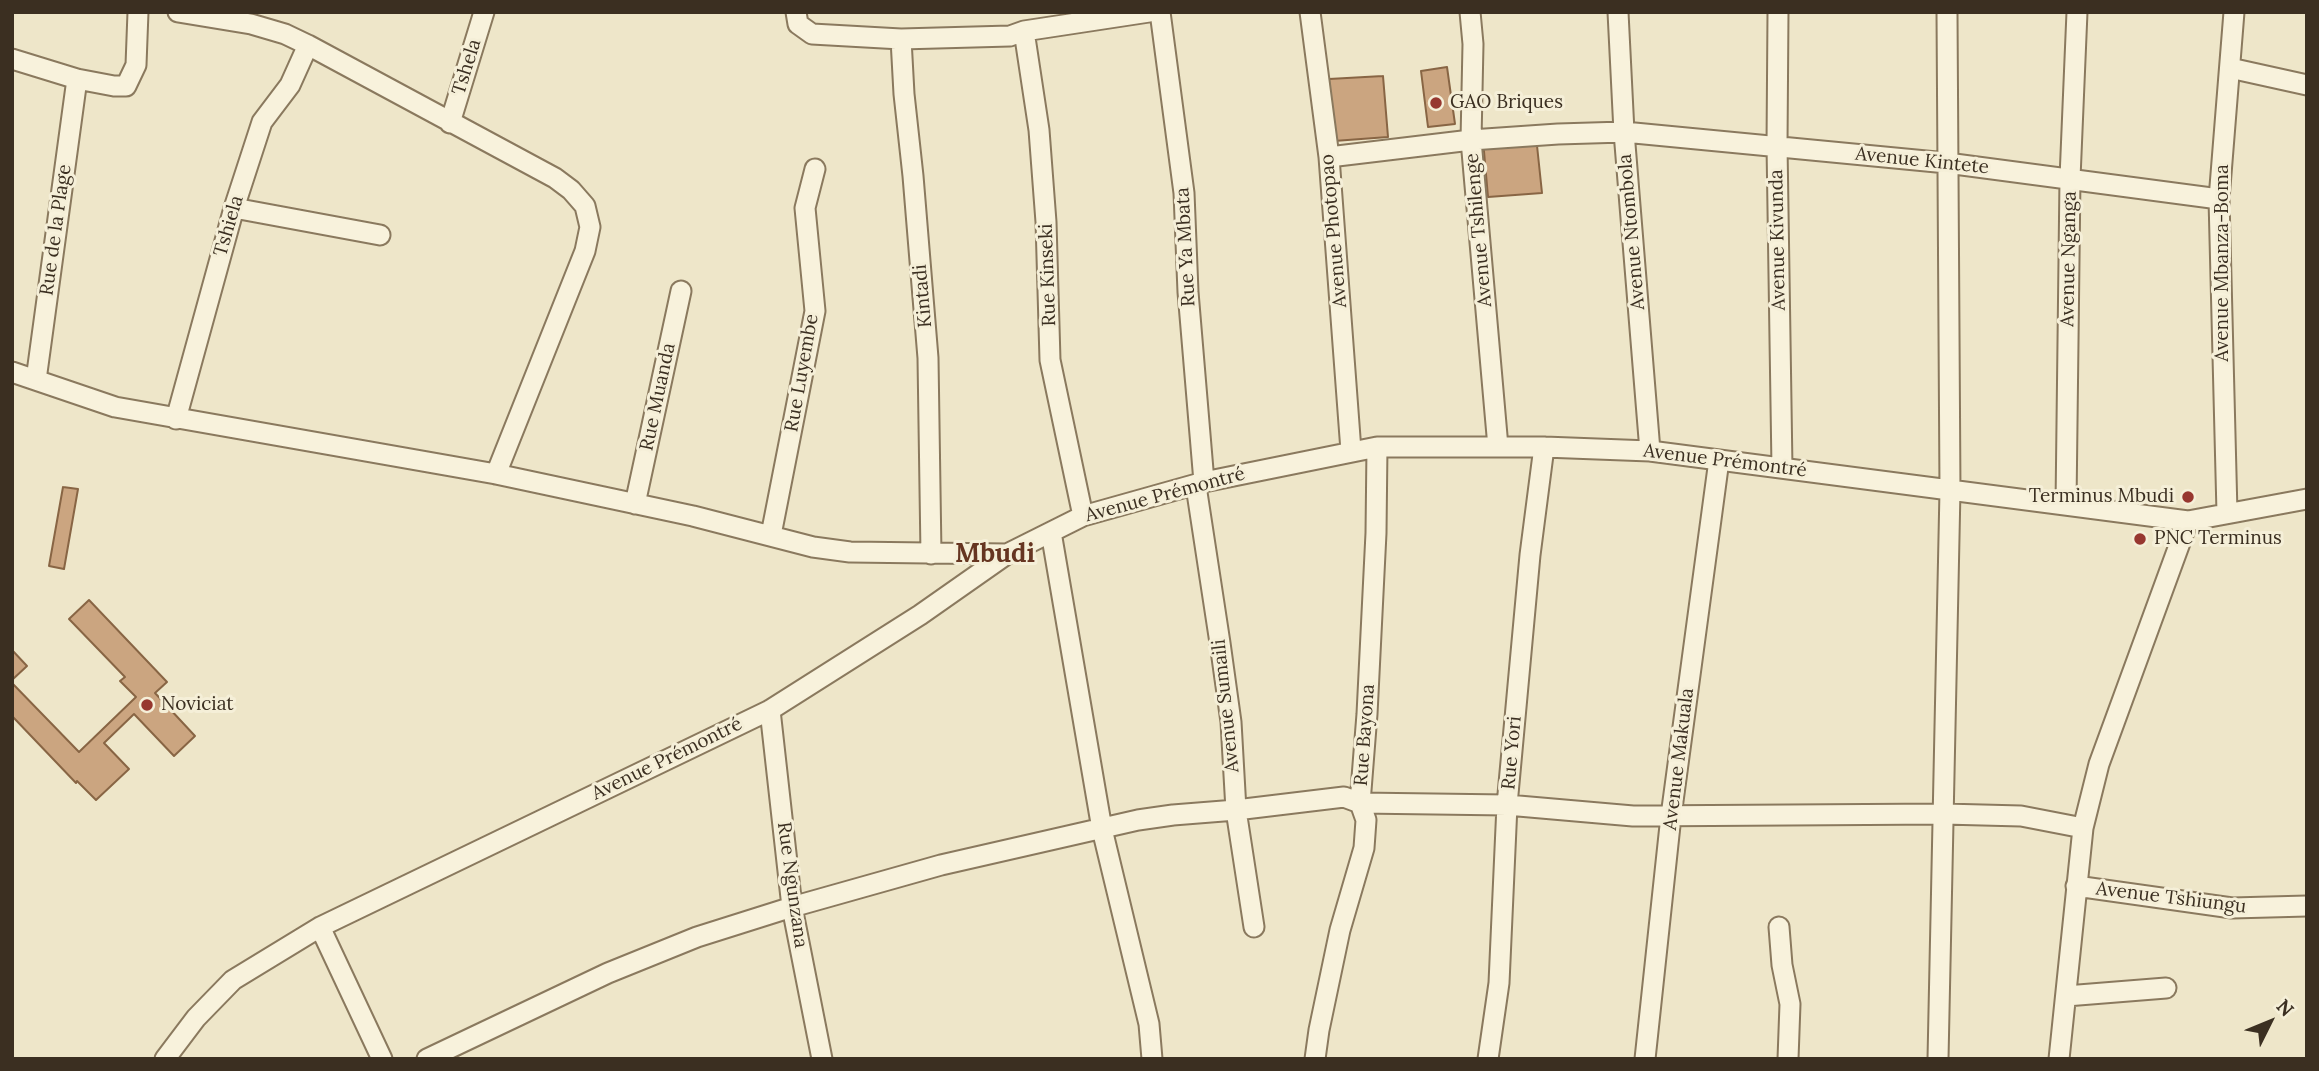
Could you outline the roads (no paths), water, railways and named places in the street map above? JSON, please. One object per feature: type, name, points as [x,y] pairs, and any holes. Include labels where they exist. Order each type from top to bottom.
[{"type":"street","points":[[12,59],[77,79],[126,86],[136,65],[138,12]]},
{"type":"street","points":[[178,12],[251,24],[285,34],[563,184],[585,206],[590,227],[585,251],[496,474]]},
{"type":"street","name":"Tshela","points":[[450,122],[484,12]]},
{"type":"street","points":[[796,12],[799,24],[812,34],[901,39],[1010,36],[1024,31],[1149,12]]},
{"type":"street","name":"Rue Ya Mbata","points":[[1160,12],[1184,193],[1200,484]]},
{"type":"street","name":"Avenue Photopao","points":[[1310,12],[1329,157],[1351,451]]},
{"type":"street","name":"Avenue Tshilenge","points":[[1470,12],[1473,44],[1471,140],[1498,447]]},
{"type":"street","name":"Avenue Ntombola","points":[[1618,12],[1624,132],[1650,451]]},
{"type":"street","name":"Avenue Kivunda","points":[[1778,12],[1777,145],[1782,468]]},
{"type":"street","points":[[1938,1059],[1950,490],[1947,12]]},
{"type":"street","name":"Avenue Nganga","points":[[2066,505],[2070,178],[2077,12]]},
{"type":"street","name":"Avenue Mbanza-Boma","points":[[2227,513],[2219,199],[2234,12]]},
{"type":"street","name":"Rue Kinseki","points":[[1024,31],[1040,143],[1046,222],[1050,360],[1083,516]]},
{"type":"street","name":"Kintadi","points":[[901,39],[928,358],[931,554]]},
{"type":"street","name":"Tshiela","points":[[176,419],[234,208],[262,122],[290,85],[308,45]]},
{"type":"street","points":[[2230,68],[2307,85]]},
{"type":"street","name":"Rue de la Plage","points":[[36,380],[77,79]]},
{"type":"street","name":"Avenue Kintete","points":[[1329,157],[1471,140],[1624,132],[1947,163],[2219,199]]},
{"type":"street","name":"Rue Luyembe","points":[[771,535],[815,312],[805,208],[815,169]]},
{"type":"street","points":[[234,208],[380,235]]},
{"type":"street","name":"Rue Muanda","points":[[635,504],[681,291]]},
{"type":"street","points":[[12,372],[116,407],[496,474],[771,535],[813,547],[850,552],[1007,554]]},
{"type":"street","name":"Avenue Prémontré","points":[[165,1059],[196,1018],[233,980],[320,927],[770,710],[920,615],[1007,554],[1083,516],[1200,484],[1377,447],[1544,447],[1650,451],[2188,521],[2307,499]]},
{"type":"street","name":"Rue Bayona","points":[[1315,1059],[1340,930],[1364,848],[1366,820],[1360,803],[1376,546],[1377,447]]},
{"type":"street","name":"Rue Yori","points":[[1488,1059],[1499,983],[1507,805],[1530,555],[1544,447]]},
{"type":"street","name":"Avenue Makuala","points":[[1645,1059],[1671,816],[1719,460]]},
{"type":"street","name":"Avenue Sumaili","points":[[1200,484],[1231,722],[1236,810],[1254,927]]},
{"type":"street","points":[[2059,1059],[2083,828],[2099,764],[2188,521]]},
{"type":"street","points":[[1051,533],[1102,829],[1149,1024],[1152,1059]]},
{"type":"street","name":"Rue Ngunzana","points":[[770,710],[792,907],[822,1059]]},
{"type":"street","points":[[427,1059],[608,973],[696,937],[941,865],[1138,820],[1173,815],[1345,797],[1360,803],[1507,805],[1633,816],[2021,816],[2083,828]]},
{"type":"street","name":"Avenue Tshiungu","points":[[2076,886],[2232,908],[2307,906]]},
{"type":"street","points":[[320,927],[382,1059]]},
{"type":"street","points":[[1779,927],[1790,1004],[1788,1059]]},
{"type":"street","points":[[2066,996],[2166,988]]},
{"type":"place","name":"GAO Briques","points":[[1436,103]]},
{"type":"place","name":"Terminus Mbudi","points":[[2188,497]]},
{"type":"place","name":"PNC Terminus","points":[[2140,539]]},
{"type":"place","name":"Noviciat","points":[[147,705]]},
{"type":"district","name":"Mbudi","points":[[995,555]]}]
